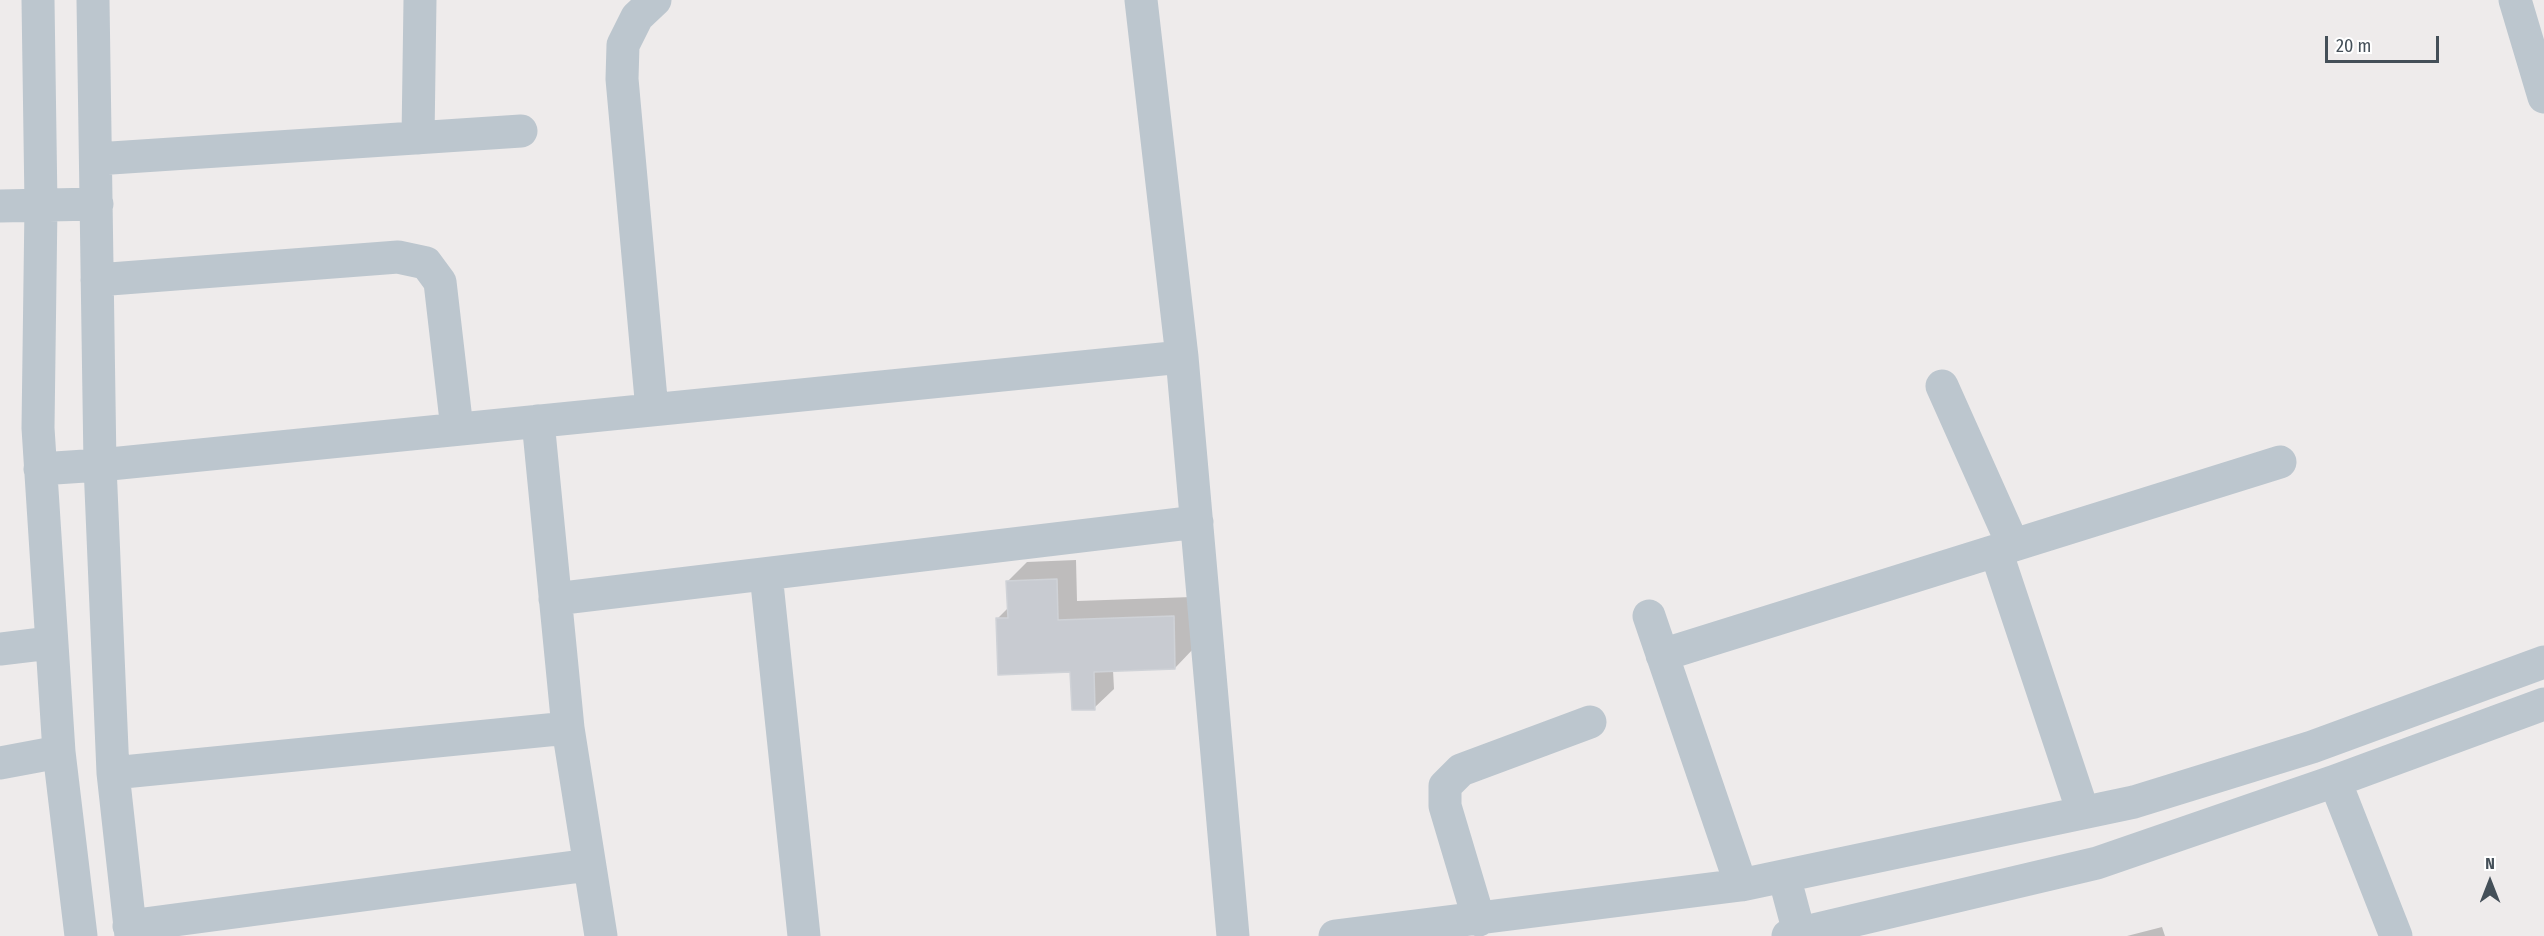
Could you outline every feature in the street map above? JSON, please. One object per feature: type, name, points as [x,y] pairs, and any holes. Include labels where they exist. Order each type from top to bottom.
[{"type":"street","points":[[39,0],[41,205],[38,428],[50,643],[59,752],[81,936]]},
{"type":"street","points":[[93,0],[100,465],[113,773],[130,931],[589,865]]},
{"type":"street","points":[[418,138],[420,0]]},
{"type":"street","points":[[652,410],[622,79],[623,45],[637,17],[655,0]]},
{"type":"street","points":[[1141,0],[1182,357],[1233,936]]},
{"type":"street","points":[[2515,0],[2544,98]]},
{"type":"street","points":[[96,159],[521,131]]},
{"type":"street","points":[[0,206],[97,204]]},
{"type":"street","points":[[97,280],[398,256],[426,263],[440,282],[457,429]]},
{"type":"street","points":[[40,468],[100,465],[1182,357]]},
{"type":"street","points":[[1942,387],[2005,548],[2083,812]]},
{"type":"street","points":[[538,421],[568,728],[601,936]]},
{"type":"street","points":[[1662,655],[2280,462]]},
{"type":"street","points":[[555,599],[1197,522]]},
{"type":"street","points":[[766,574],[804,936]]},
{"type":"street","points":[[1649,616],[1741,885]]},
{"type":"street","points":[[0,649],[50,643]]},
{"type":"street","points":[[1335,936],[1479,920],[1741,885],[2134,802],[2312,747],[2544,662]]},
{"type":"street","points":[[1784,876],[1796,936],[2097,864],[2544,704]]},
{"type":"street","points":[[1479,920],[1445,806],[1445,786],[1461,770],[1590,722]]},
{"type":"street","points":[[113,773],[568,728]]},
{"type":"street","points":[[0,763],[59,752]]},
{"type":"street","points":[[2334,781],[2396,936]]},
{"type":"building","points":[[1057,579],[1058,620],[1174,616],[1175,669],[1094,672],[1095,710],[1072,710],[1070,672],[998,675],[996,618],[1008,618],[1006,581]]}]
